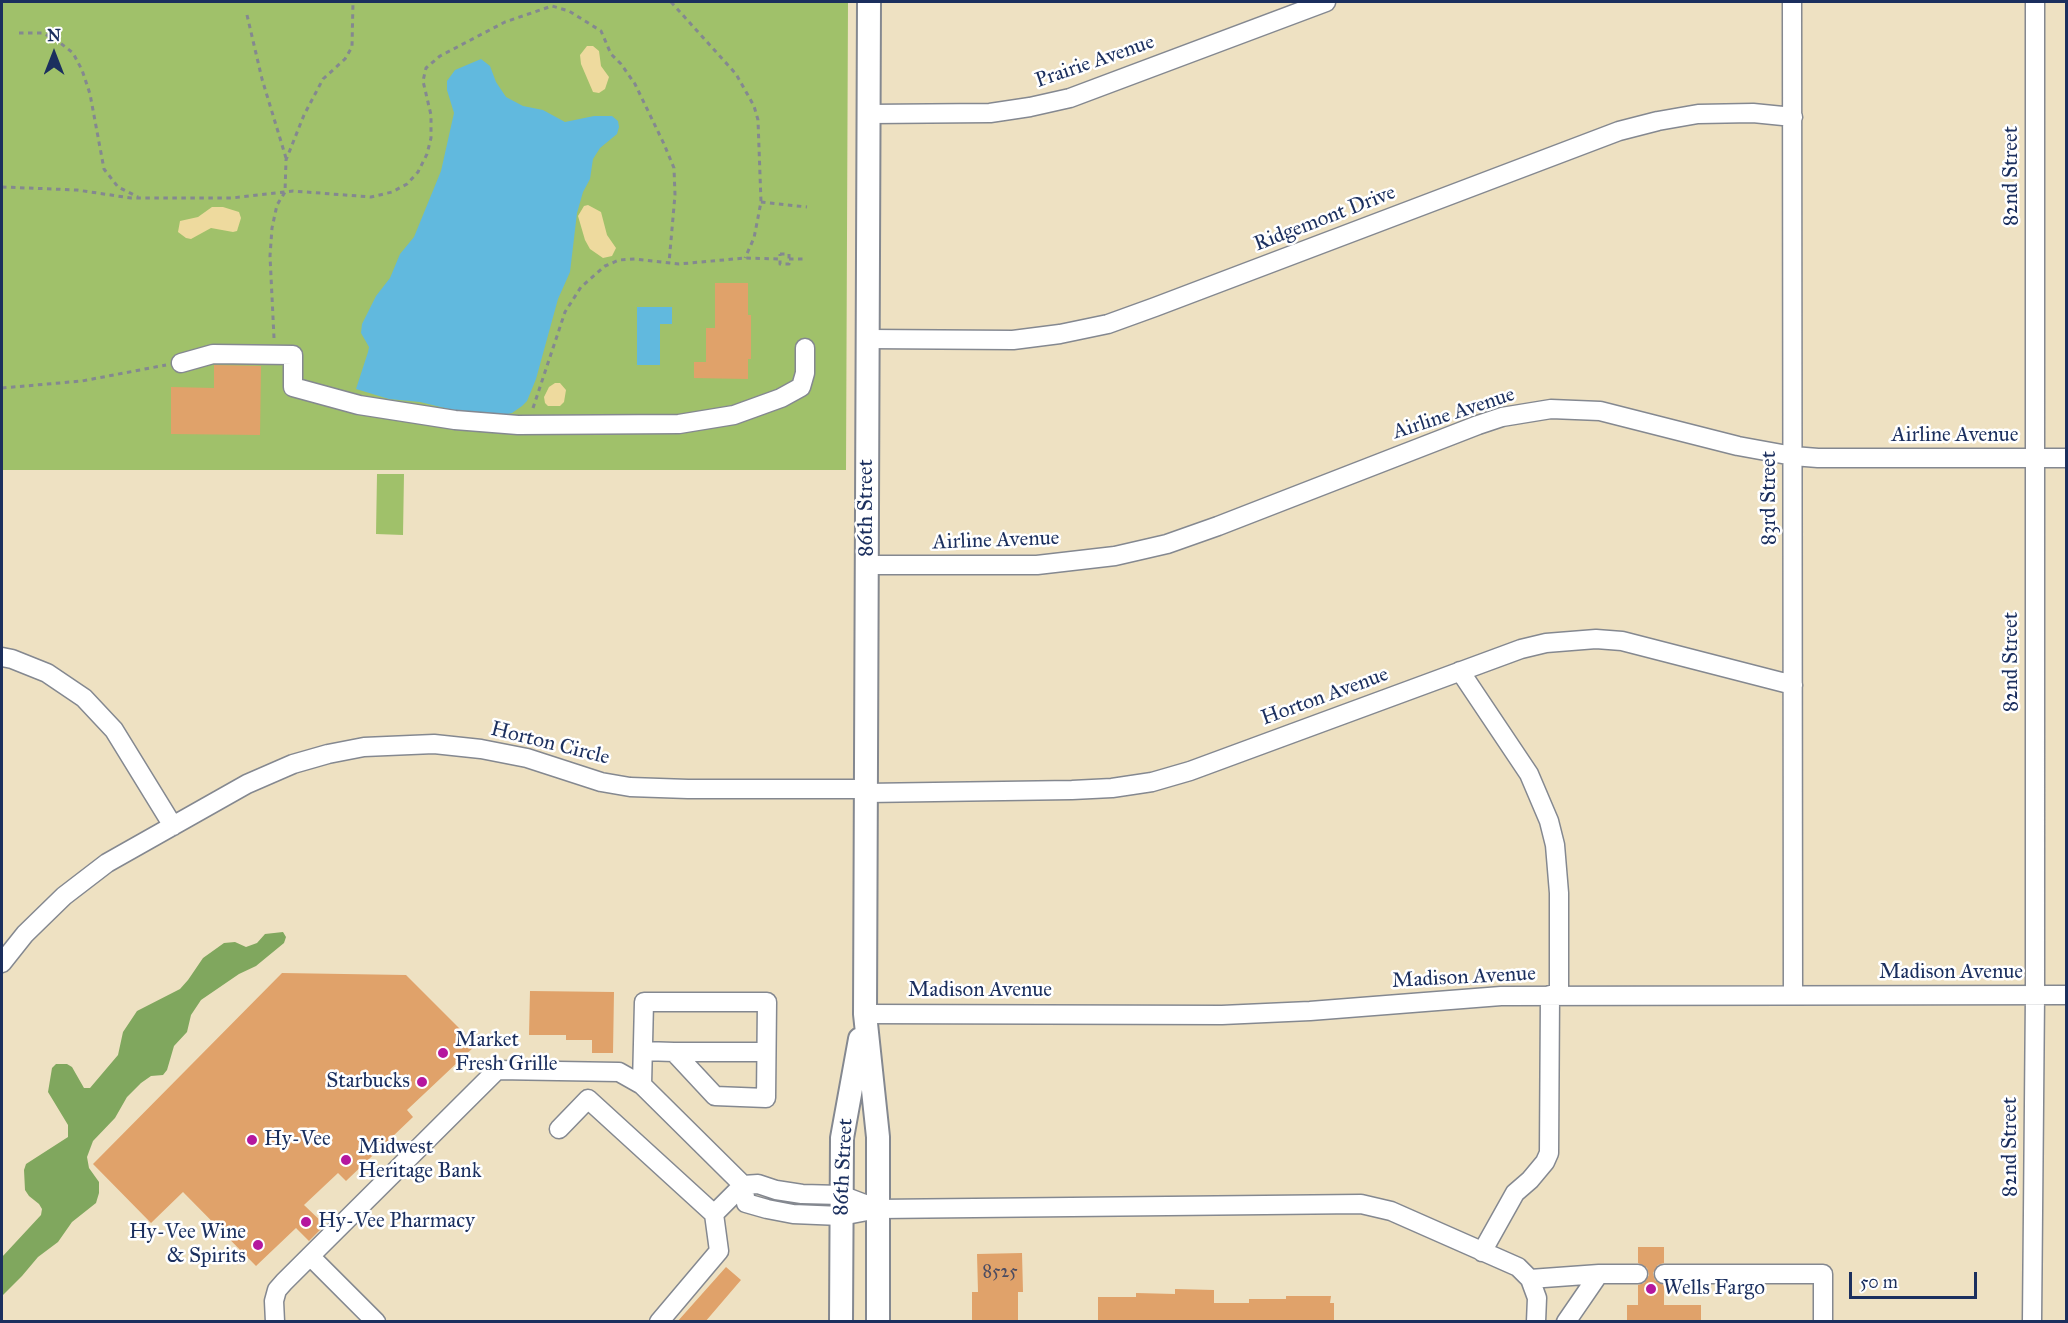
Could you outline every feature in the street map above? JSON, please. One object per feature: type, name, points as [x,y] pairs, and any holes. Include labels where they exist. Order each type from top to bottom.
[{"type":"main road","name":"86th Street","points":[[869,2],[865,1014],[878,1137],[878,1322]]},
{"type":"main road","name":"86th Street","points":[[841,1322],[842,1138],[865,1014]]},
{"type":"street","name":"Prairie Avenue","points":[[868,114],[980,114],[1030,108],[1070,98],[1326,2]]},
{"type":"street","name":"83rd Street","points":[[1792,2],[1793,995]]},
{"type":"street","name":"82nd Street","points":[[2032,1322],[2035,995],[2035,2]]},
{"type":"street","name":"Ridgemont Drive","points":[[868,339],[1012,340],[1060,334],[1108,324],[1619,131],[1658,120],[1698,114],[1753,113],[1792,117]]},
{"type":"street","points":[[181,363],[213,354],[293,355],[293,387],[359,405],[455,420],[518,425],[689,423],[734,415],[781,398],[801,387],[805,373],[805,348]]},
{"type":"street","name":"Airline Avenue","points":[[867,565],[1037,565],[1115,556],[1167,544],[1218,526],[1478,425],[1502,417],[1551,409],[1600,411],[1738,447],[1793,456],[1818,458],[2067,458]]},
{"type":"street","name":"Horton Avenue","points":[[866,791],[1072,790],[1112,788],[1152,782],[1190,771],[1460,671],[1546,643],[1596,639],[1622,641],[1793,685]]},
{"type":"street","points":[[2,657],[47,673],[84,698],[114,730],[173,826]]},
{"type":"street","points":[[1460,671],[1529,774],[1549,821],[1555,845],[1559,893],[1549,1153],[1545,1162],[1530,1180],[1515,1193],[1482,1252]]},
{"type":"street","name":"Horton Circle","points":[[2,963],[25,934],[64,897],[107,863],[247,784],[293,764],[328,754],[364,747],[434,744],[481,749],[527,758],[601,782],[630,787],[866,791]]},
{"type":"street","name":"Madison Avenue","points":[[865,1014],[1222,1015],[1310,1011],[1501,996],[1555,995],[2067,995]]},
{"type":"street","points":[[642,1085],[644,1002],[766,1002],[766,1098],[715,1096],[674,1052]]},
{"type":"street","points":[[643,1051],[766,1052]]},
{"type":"street","points":[[275,1322],[274,1301],[277,1290],[497,1070],[619,1072],[642,1085],[742,1185],[758,1185],[802,1194],[841,1206],[878,1209],[1345,1203],[1391,1211],[1518,1268],[1530,1279],[1537,1298],[1536,1322]]},
{"type":"street","points":[[559,1129],[588,1099],[714,1214],[719,1251],[658,1322]]},
{"type":"street","points":[[714,1214],[742,1185]]},
{"type":"street","points":[[310,1256],[376,1322]]},
{"type":"street","points":[[1530,1279],[1599,1274],[1638,1274]]},
{"type":"street","points":[[1566,1322],[1599,1274]]},
{"type":"street","points":[[1664,1274],[1823,1274],[1823,1322]]},
{"type":"street","points":[[1581,1300],[1581,1322]]},
{"type":"path","points":[[286,160],[304,115],[323,79],[345,59],[352,47],[353,2]]},
{"type":"path","points":[[671,2],[736,74],[754,105],[758,120],[761,202],[754,238],[746,258]]},
{"type":"path","points":[[2,187],[77,190],[140,198],[232,198],[275,192],[311,191],[371,197],[392,192],[407,184],[418,172],[427,154],[431,138],[431,115],[423,81],[426,68],[450,50],[505,22],[552,6],[569,11],[601,31],[611,54],[635,84],[664,144],[674,168],[675,195],[669,263]]},
{"type":"path","points":[[247,15],[261,79],[286,160],[285,192],[277,205],[272,228],[270,256],[274,338]]},
{"type":"path","points":[[19,33],[42,33],[54,38],[73,52],[90,94],[104,169],[118,186],[140,198]]},
{"type":"path","points":[[761,202],[807,207]]},
{"type":"path","points":[[518,425],[531,414],[540,393],[565,312],[581,287],[605,266],[619,260],[635,259],[679,264],[746,258],[780,259],[780,254],[789,254],[789,259],[804,259]]},
{"type":"path","points":[[2,388],[82,381],[181,363]]},
{"type":"green space","points":[[2,2],[848,2],[846,470],[2,470]]},
{"type":"green space","points":[[377,474],[404,474],[403,535],[376,534]]},
{"type":"green space","points":[[283,932],[286,937],[284,943],[256,966],[239,974],[201,1000],[191,1015],[187,1032],[174,1046],[167,1070],[163,1075],[151,1076],[141,1083],[127,1097],[115,1118],[93,1141],[87,1157],[89,1168],[99,1182],[96,1203],[72,1222],[58,1242],[38,1257],[2,1296],[2,1257],[41,1215],[42,1209],[39,1204],[25,1190],[26,1164],[68,1137],[68,1125],[48,1092],[52,1068],[56,1064],[67,1064],[72,1067],[84,1088],[90,1088],[118,1055],[123,1032],[137,1011],[180,989],[203,958],[224,943],[235,942],[246,947],[257,943],[265,934]]},
{"type":"sand","points":[[587,46],[593,46],[599,51],[601,66],[609,77],[605,89],[599,93],[593,92],[581,64],[580,55]]},
{"type":"sand","points":[[588,205],[601,212],[607,235],[616,248],[612,256],[603,258],[590,249],[585,240],[578,216],[584,206]]},
{"type":"sand","points":[[212,207],[223,207],[239,212],[241,218],[237,231],[211,228],[191,239],[178,232],[180,221],[198,217]]},
{"type":"sand","points":[[560,383],[566,390],[564,402],[560,406],[548,406],[544,397],[549,387]]},
{"type":"water","points":[[481,59],[490,66],[496,82],[506,97],[523,106],[543,110],[565,122],[594,116],[612,116],[618,121],[619,127],[617,134],[600,148],[593,159],[590,179],[583,192],[577,213],[570,272],[558,299],[536,379],[527,401],[512,413],[500,416],[389,399],[356,389],[369,347],[361,333],[362,324],[376,296],[390,278],[400,254],[414,237],[441,171],[454,113],[447,90],[447,81],[455,70]]},
{"type":"water","points":[[637,307],[672,307],[672,324],[660,324],[660,365],[637,365]]},
{"type":"building","points":[[715,283],[748,283],[751,359],[748,359],[748,379],[694,378],[694,362],[706,362],[706,328],[715,328]]},
{"type":"building","points":[[214,365],[261,366],[260,435],[171,434],[171,387],[214,388]]},
{"type":"building","name":"Hy-Vee","points":[[282,973],[406,975],[476,1045],[407,1110],[413,1117],[346,1181],[338,1173],[304,1205],[325,1225],[309,1241],[296,1228],[256,1266],[183,1192],[151,1223],[93,1164]]},
{"type":"building","points":[[530,991],[614,992],[613,1053],[592,1053],[592,1040],[566,1040],[566,1035],[529,1035]]},
{"type":"building","name":"Wells Fargo","points":[[1638,1247],[1664,1247],[1664,1263],[1658,1265],[1653,1273],[1655,1280],[1664,1285],[1664,1305],[1701,1305],[1701,1322],[1627,1322],[1627,1305],[1638,1305],[1638,1285],[1644,1283],[1649,1275],[1647,1268],[1638,1263]]},
{"type":"building","points":[[1022,1253],[1023,1292],[1018,1292],[1018,1322],[972,1322],[972,1292],[978,1292],[977,1254]]},
{"type":"building","points":[[726,1267],[741,1280],[705,1322],[677,1322]]},
{"type":"building","points":[[1175,1289],[1214,1290],[1214,1303],[1249,1303],[1249,1299],[1286,1299],[1286,1296],[1331,1296],[1330,1303],[1334,1303],[1334,1322],[1098,1322],[1098,1297],[1136,1297],[1136,1293],[1175,1294]]},
{"type":"place","name":"Market Fresh Grille","points":[[443,1053]]},
{"type":"place","name":"Starbucks","points":[[422,1082]]},
{"type":"place","name":"Hy-Vee","points":[[252,1140]]},
{"type":"place","name":"Midwest Heritage Bank","points":[[346,1160]]},
{"type":"place","name":"Hy-Vee Pharmacy","points":[[306,1222]]},
{"type":"place","name":"Hy-Vee Wine & Spirits","points":[[258,1245]]},
{"type":"place","name":"Wells Fargo","points":[[1651,1289]]}]
